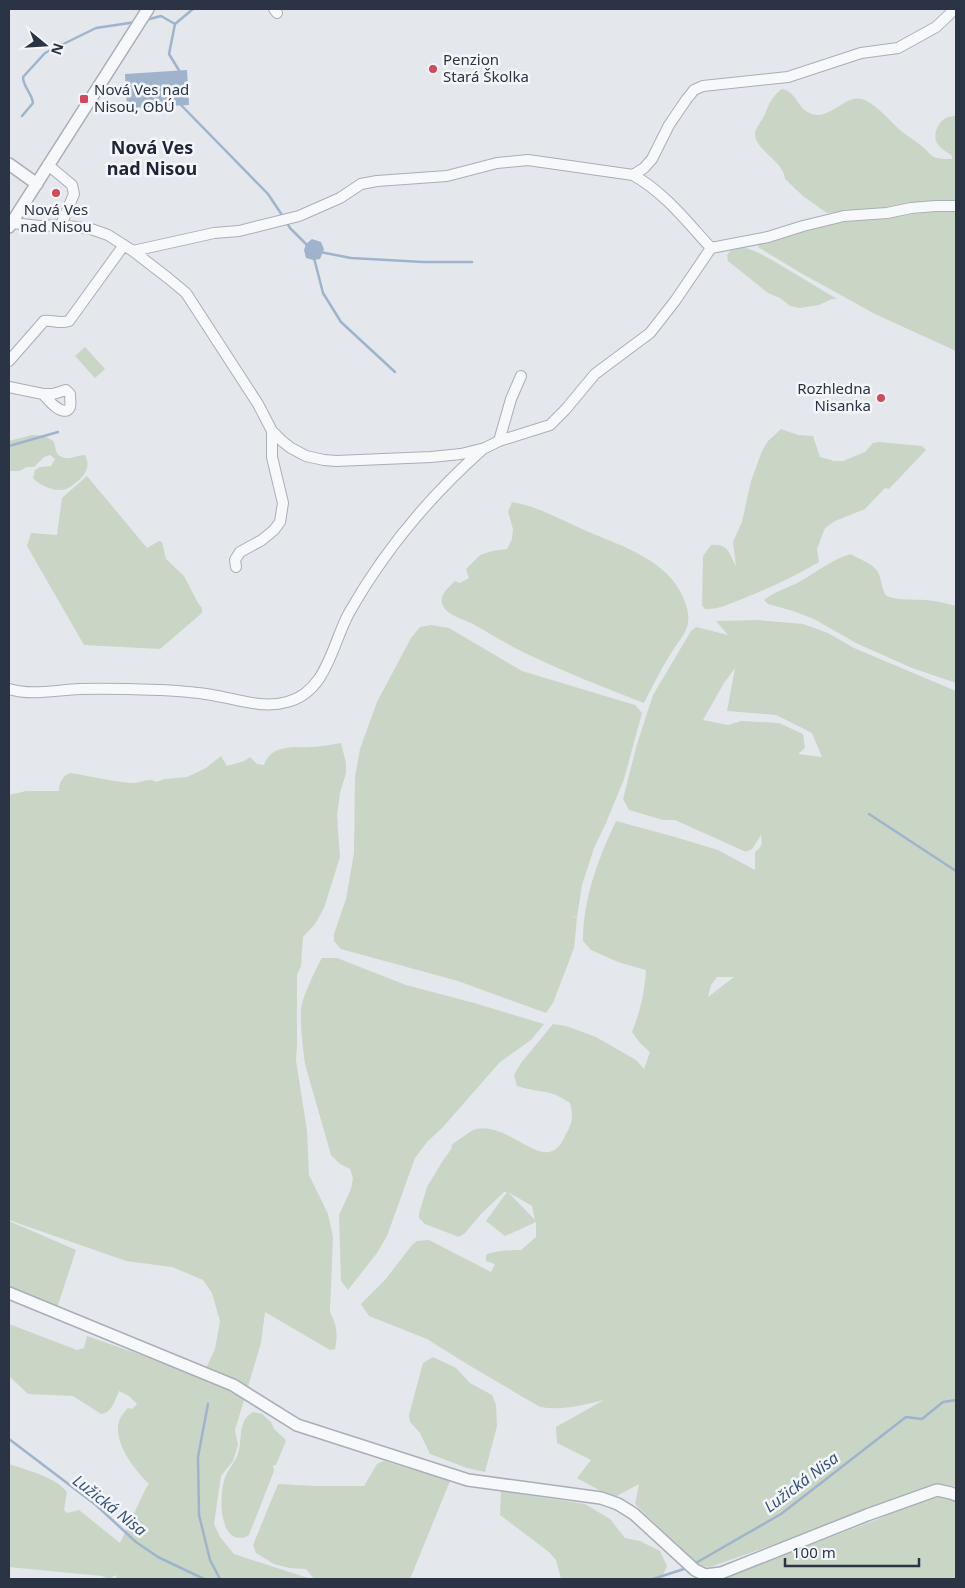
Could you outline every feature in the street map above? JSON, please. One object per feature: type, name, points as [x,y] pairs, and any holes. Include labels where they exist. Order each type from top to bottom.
[{"type":"street","points":[[10,225],[148,9]]},
{"type":"street","points":[[633,175],[644,168],[652,159],[669,125],[694,90],[703,86],[788,77],[860,54],[898,48],[936,27],[955,9]]},
{"type":"street","points":[[9,361],[44,321],[52,320],[61,323],[69,321],[128,248],[214,233],[238,231],[298,216],[340,198],[361,184],[377,181],[447,176],[497,163],[528,160],[633,175],[647,183],[712,248]]},
{"type":"street","points":[[9,164],[36,184]]},
{"type":"street","points":[[48,165],[72,184],[74,194],[61,225]]},
{"type":"street","points":[[10,225],[61,225],[91,229],[108,235],[168,278],[186,293],[258,404],[272,431],[300,454],[324,460],[392,459],[461,454],[485,448],[499,441],[550,425],[595,374],[650,333],[712,248],[768,237],[844,216],[887,213],[911,208],[956,206]]},
{"type":"street","points":[[499,441],[510,398],[521,376]]},
{"type":"street","points":[[9,387],[43,394]]},
{"type":"street","points":[[236,568],[235,560],[240,552],[262,540],[280,522],[283,503],[272,457],[272,431]]},
{"type":"street","points":[[9,689],[21,693],[90,689],[192,692],[264,705],[288,702],[298,698],[310,691],[323,673],[350,613],[389,551],[410,523],[465,465],[485,448]]},
{"type":"street","points":[[461,454],[465,465]]},
{"type":"street","points":[[9,1293],[234,1384],[297,1426],[468,1480],[601,1498],[618,1504],[634,1514],[695,1570],[705,1575],[720,1573],[867,1515],[937,1490],[952,1493],[956,1496]]},
{"type":"green space","points":[[782,89],[792,94],[806,111],[818,115],[830,112],[853,99],[865,100],[932,156],[939,158],[952,159],[952,156],[937,143],[935,136],[937,128],[945,119],[956,116],[956,202],[924,202],[827,213],[803,196],[785,179],[780,167],[757,141],[755,132],[757,127],[772,100]]},
{"type":"green space","points":[[948,210],[956,211],[956,351],[875,314],[758,247],[760,244],[836,223]]},
{"type":"green space","points":[[744,247],[772,260],[837,299],[832,299],[819,305],[800,308],[790,306],[780,298],[768,293],[728,261],[727,255],[731,250]]},
{"type":"green space","points":[[85,347],[105,369],[95,378],[75,356]]},
{"type":"green space","points":[[781,429],[798,435],[813,436],[820,457],[834,461],[843,461],[865,452],[873,443],[879,442],[922,446],[926,450],[889,489],[885,488],[865,509],[835,521],[825,528],[817,549],[819,562],[752,595],[720,607],[705,609],[702,605],[703,556],[711,545],[722,546],[728,550],[736,566],[733,542],[742,522],[751,481],[762,451],[768,441]]},
{"type":"green space","points":[[32,435],[52,440],[58,455],[61,457],[68,458],[85,455],[87,468],[83,476],[73,485],[63,490],[42,485],[33,478],[35,470],[40,467],[51,466],[55,459],[50,455],[44,457],[34,467],[27,467],[19,471],[9,471],[9,441]]},
{"type":"green space","points":[[87,476],[147,548],[159,541],[162,542],[166,559],[184,576],[202,608],[202,613],[160,649],[84,645],[27,546],[31,533],[57,535],[62,498]]},
{"type":"green space","points":[[512,502],[542,511],[633,551],[659,567],[680,590],[688,612],[687,626],[661,669],[644,703],[585,680],[527,654],[455,616],[444,607],[442,597],[446,591],[455,581],[460,583],[469,578],[466,569],[480,555],[507,549],[512,539],[513,529],[508,512]]},
{"type":"green space","points":[[851,554],[871,565],[877,571],[884,592],[891,598],[934,601],[956,606],[956,683],[912,668],[856,643],[814,619],[768,604],[764,600],[799,582],[831,562]]},
{"type":"green space","points":[[757,620],[803,624],[828,633],[854,648],[956,691],[956,1486],[934,1485],[858,1515],[710,1567],[699,1566],[635,1504],[639,1484],[613,1498],[577,1478],[591,1460],[557,1443],[556,1427],[604,1400],[564,1408],[540,1407],[427,1339],[369,1316],[361,1304],[385,1280],[417,1241],[429,1240],[491,1272],[495,1264],[486,1261],[486,1255],[521,1250],[536,1237],[536,1222],[505,1236],[486,1221],[507,1192],[504,1192],[459,1237],[425,1224],[419,1218],[419,1214],[427,1187],[452,1148],[451,1146],[473,1130],[486,1128],[496,1130],[542,1152],[552,1151],[561,1144],[572,1121],[570,1103],[552,1093],[517,1086],[514,1075],[521,1063],[553,1024],[566,1026],[596,1037],[636,1060],[644,1069],[650,1052],[632,1032],[642,1001],[646,970],[618,962],[591,950],[583,941],[586,910],[593,880],[603,850],[616,821],[718,850],[755,870],[755,852],[761,845],[761,835],[752,849],[746,852],[675,820],[663,820],[629,810],[623,799],[637,744],[653,695],[691,631],[696,627],[728,635],[716,621]],"holes":[[[735,668],[727,711],[776,715],[812,733],[822,757],[798,754],[805,748],[803,734],[779,723],[741,721],[728,725],[703,720],[724,683]],[[717,977],[734,977],[708,997],[711,985]],[[508,1192],[532,1206],[535,1220]]]},
{"type":"green space","points":[[431,625],[449,628],[522,671],[635,705],[642,713],[624,779],[594,848],[582,885],[577,917],[571,916],[577,918],[574,948],[553,1003],[546,1013],[458,981],[341,949],[334,941],[334,934],[346,899],[354,853],[355,777],[360,749],[377,702],[411,638],[420,627]]},
{"type":"green space","points":[[341,743],[346,763],[346,773],[340,793],[337,816],[340,857],[324,908],[315,924],[303,937],[301,966],[297,975],[296,1060],[307,1131],[309,1175],[328,1214],[333,1237],[330,1312],[337,1334],[336,1343],[335,1349],[330,1350],[265,1312],[261,1343],[235,1430],[238,1445],[233,1461],[221,1476],[214,1524],[220,1537],[234,1554],[309,1579],[116,1579],[116,1575],[109,1579],[102,1576],[9,1567],[9,1464],[56,1482],[67,1492],[64,1510],[67,1513],[79,1510],[120,1543],[149,1484],[124,1452],[119,1437],[118,1423],[121,1417],[128,1408],[132,1409],[137,1404],[129,1396],[119,1391],[110,1409],[101,1414],[73,1396],[28,1394],[9,1376],[9,1324],[77,1350],[84,1348],[87,1336],[201,1379],[215,1349],[220,1321],[212,1293],[203,1280],[172,1267],[126,1261],[9,1220],[9,795],[26,791],[59,791],[62,780],[70,773],[126,782],[137,783],[150,780],[156,782],[165,779],[187,777],[206,768],[221,756],[227,766],[244,761],[250,757],[257,764],[264,765],[267,758],[277,750]]},
{"type":"green space","points":[[322,958],[337,958],[406,985],[544,1024],[531,1040],[500,1062],[443,1127],[427,1142],[415,1158],[387,1236],[377,1253],[348,1290],[341,1281],[339,1215],[351,1189],[353,1178],[350,1169],[340,1164],[331,1155],[305,1064],[302,1036],[302,1004]]},
{"type":"green space","points":[[9,1221],[76,1250],[57,1308],[9,1289]]},
{"type":"green space","points":[[433,1357],[456,1368],[470,1383],[492,1395],[496,1405],[497,1426],[485,1472],[467,1468],[430,1454],[420,1433],[410,1422],[409,1415],[423,1363]]},
{"type":"green space","points":[[253,1412],[262,1414],[286,1441],[276,1465],[273,1466],[274,1471],[249,1535],[239,1538],[235,1537],[226,1528],[222,1512],[222,1495],[225,1477],[238,1454],[243,1425],[248,1416]]},
{"type":"green space","points":[[384,1461],[450,1481],[410,1579],[314,1579],[306,1569],[289,1568],[274,1564],[256,1553],[253,1545],[278,1484],[364,1486],[377,1464]]},
{"type":"green space","points":[[501,1491],[585,1504],[610,1519],[625,1538],[640,1541],[660,1551],[667,1566],[662,1578],[561,1579],[556,1560],[549,1552],[500,1515]]},
{"type":"green space","points":[[941,1497],[952,1499],[956,1502],[956,1579],[720,1579],[876,1520],[921,1499]]},
{"type":"water","points":[[187,70],[189,105],[127,108],[125,74]]},
{"type":"water","points":[[312,239],[321,242],[324,249],[320,259],[306,258],[304,250],[306,244]]},
{"type":"waterway","points":[[146,20],[161,16],[175,24],[193,9]]},
{"type":"waterway","points":[[22,116],[33,103],[24,84],[23,77],[45,53],[96,28],[136,22]]},
{"type":"waterway","points":[[175,24],[169,54],[180,72]]},
{"type":"waterway","points":[[180,104],[268,194],[284,218]]},
{"type":"waterway","points":[[287,223],[308,246]]},
{"type":"waterway","points":[[320,252],[351,258],[423,262],[472,262]]},
{"type":"waterway","points":[[314,258],[323,293],[341,322],[395,372]]},
{"type":"waterway","points":[[9,446],[58,432]]},
{"type":"waterway","points":[[869,814],[956,871]]},
{"type":"waterway","name":"Lužická Nisa","points":[[694,1564],[781,1514],[906,1417],[922,1419],[943,1402],[956,1400]]},
{"type":"waterway","points":[[208,1404],[198,1457],[199,1515],[210,1560],[220,1579]]},
{"type":"waterway","name":"Lužická Nisa","points":[[9,1439],[96,1505],[136,1542],[158,1557],[204,1579]]},
{"type":"waterway","name":"Lužická Nisa","points":[[653,1579],[687,1568]]},
{"type":"place","name":"Penzion Stará Školka","points":[[433,69]]},
{"type":"place","name":"Nová Ves nad Nisou, ObÚ","points":[[84,99]]},
{"type":"place","name":"Nová Ves nad Nisou","points":[[56,193]]},
{"type":"place","name":"Rozhledna Nisanka","points":[[881,398]]},
{"type":"district","name":"Nová Ves nad Nisou","points":[[152,158]]}]
